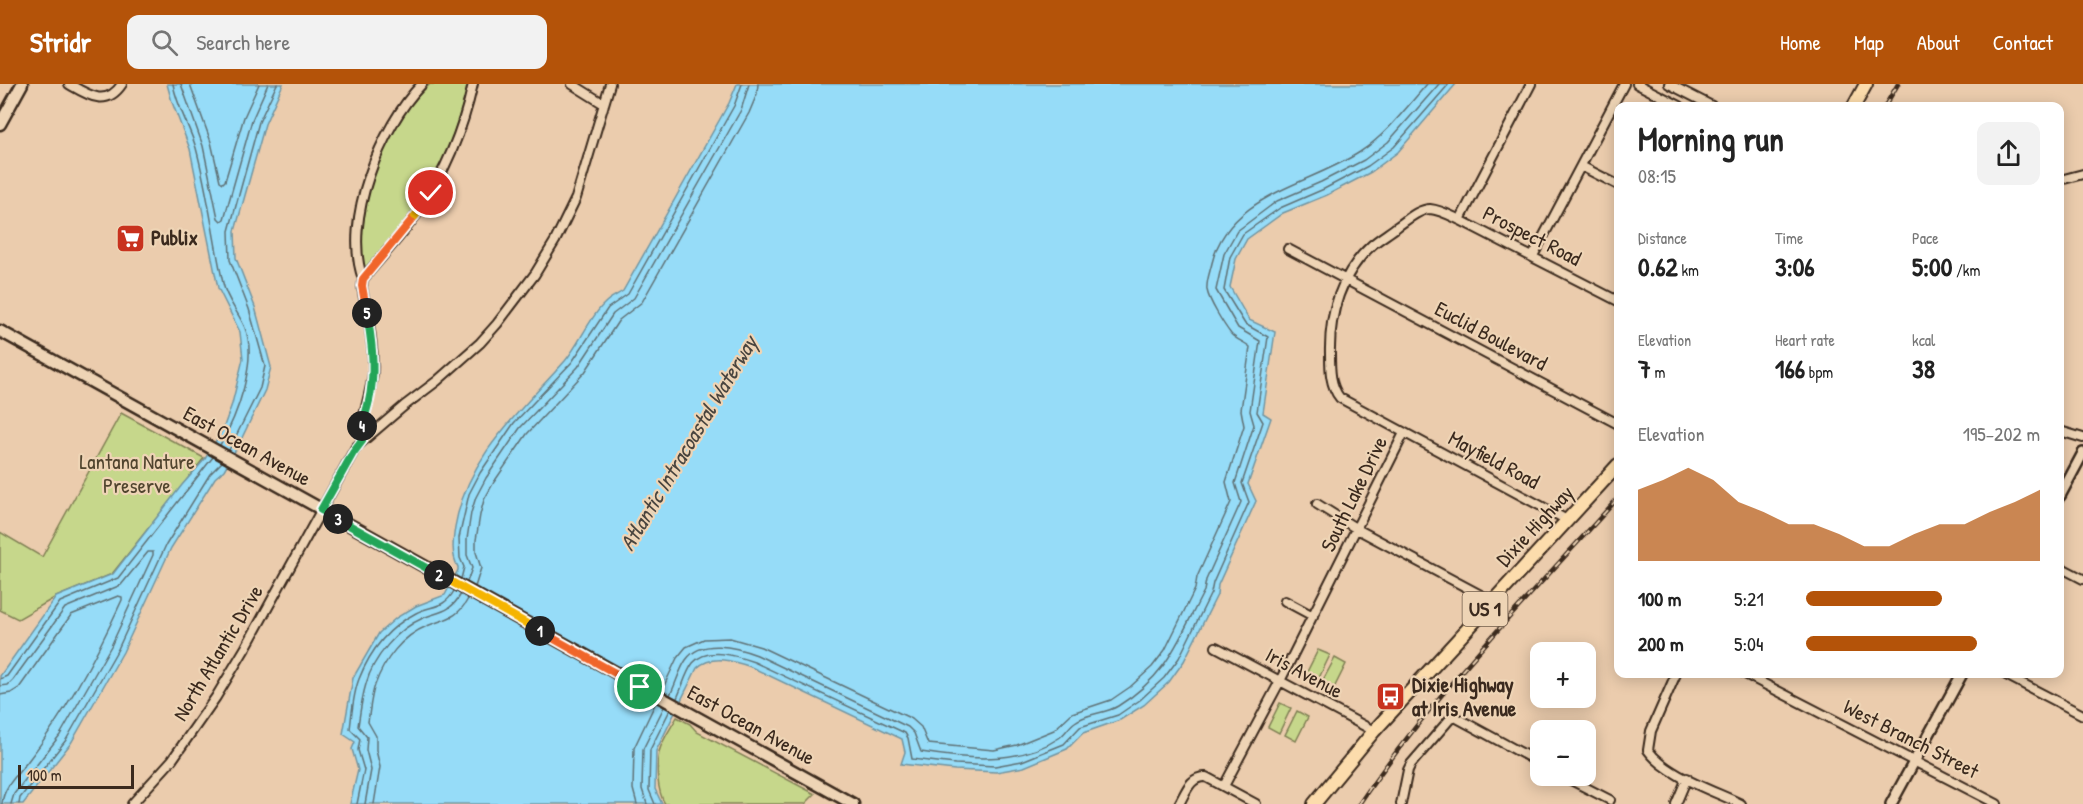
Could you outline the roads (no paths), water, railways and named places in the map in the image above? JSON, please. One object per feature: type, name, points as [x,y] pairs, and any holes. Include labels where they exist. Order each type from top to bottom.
[{"type":"main road","points":[[0,124],[22,84]]},
{"type":"main road","points":[[1856,102],[1866,84]]},
{"type":"main road","name":"East Ocean Avenue","points":[[0,331],[853,804]]},
{"type":"main road","name":"Dixie Highway","points":[[1314,804],[1374,730],[1614,469]]},
{"type":"street","points":[[69,84],[92,97],[108,97],[122,84]]},
{"type":"street","points":[[422,84],[399,111],[378,152],[367,182],[362,207],[358,242],[362,286],[372,343],[373,370],[371,390],[360,434],[362,441],[480,344],[535,274],[555,241],[576,198],[610,84]]},
{"type":"street","points":[[363,279],[418,212],[436,183],[452,151],[474,84]]},
{"type":"street","points":[[572,84],[604,104]]},
{"type":"street","points":[[1460,220],[1531,84]]},
{"type":"street","points":[[1615,102],[1624,84]]},
{"type":"street","points":[[1637,84],[1672,102]]},
{"type":"street","points":[[1669,84],[1704,102]]},
{"type":"street","points":[[1533,256],[1614,103]]},
{"type":"street","points":[[1581,166],[1614,183]]},
{"type":"street","points":[[2064,179],[2083,174]]},
{"type":"street","name":"South Lake Drive","points":[[1224,786],[1280,681],[1404,433],[1349,403],[1336,392],[1330,370],[1329,333],[1334,310],[1346,279],[1357,261],[1372,246],[1412,216],[1428,209],[1442,211],[1460,220]]},
{"type":"street","name":"Prospect Road","points":[[1460,220],[1614,299]]},
{"type":"street","name":"Euclid Boulevard","points":[[1288,249],[1614,422]]},
{"type":"street","points":[[2064,432],[2083,438]]},
{"type":"street","name":"Mayfield Road","points":[[1404,433],[1567,520]]},
{"type":"street","name":"North Atlantic Drive","points":[[132,804],[172,760],[216,697],[353,453],[362,441]]},
{"type":"street","points":[[2064,489],[2083,453]]},
{"type":"street","points":[[1317,504],[1357,529],[1492,601]]},
{"type":"street","points":[[2064,569],[2083,579]]},
{"type":"street","points":[[1285,601],[1313,616]]},
{"type":"street","name":"Iris Avenue","points":[[1216,647],[1374,730]]},
{"type":"street","points":[[1674,678],[1651,731],[1648,750],[1655,760],[1741,804]]},
{"type":"street","name":"West Branch Street","points":[[1753,678],[1997,804]]},
{"type":"street","points":[[1891,804],[1960,678]]},
{"type":"street","points":[[2012,678],[2083,715]]},
{"type":"street","points":[[1401,804],[1411,765],[1450,719],[1455,717],[1530,758]]},
{"type":"street","points":[[1179,804],[1192,781],[1200,777],[1206,777],[1257,804]]},
{"type":"street","points":[[1676,804],[1687,778]]},
{"type":"street","points":[[1583,786],[1610,800]]},
{"type":"water","points":[[167,84],[283,84],[265,124],[235,231],[236,258],[255,307],[271,367],[265,390],[238,446],[171,548],[123,652],[71,743],[23,804],[0,804],[0,676],[56,597],[113,574],[205,459],[223,429],[243,359],[240,332],[218,288],[190,149]]},
{"type":"water","name":"Atlantic Intracoastal Waterway","points":[[737,84],[1456,84],[1398,152],[1371,172],[1327,195],[1283,213],[1247,239],[1236,259],[1230,287],[1249,320],[1275,332],[1263,413],[1271,418],[1248,484],[1256,501],[1218,585],[1217,595],[1184,661],[1169,682],[1144,705],[1120,720],[1083,733],[1067,749],[1024,767],[996,772],[955,770],[901,764],[905,752],[902,739],[751,667],[716,660],[697,668],[656,751],[655,789],[662,804],[350,804],[358,770],[352,749],[355,742],[343,734],[353,678],[379,633],[396,618],[416,606],[445,595],[458,570],[454,558],[453,542],[461,502],[483,457],[514,417],[565,361],[599,310],[608,300],[623,291],[729,103]]},
{"type":"railway","points":[[1887,102],[1898,84]]},
{"type":"railway","points":[[1359,804],[1388,763],[1450,685],[1614,502]]},
{"type":"place","name":"Publix","points":[[130,238]]},
{"type":"place","name":"Dixie Highway at Iris Avenue","points":[[1391,697]]},
{"type":"park label","name":"Lantana Nature Preserve","points":[[137,474]]}]
